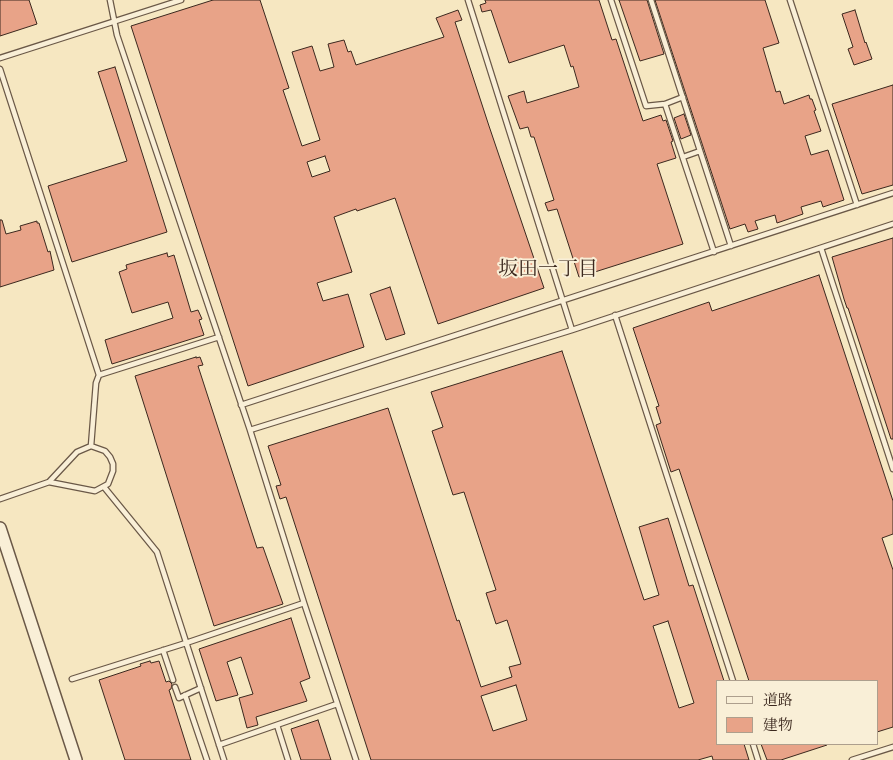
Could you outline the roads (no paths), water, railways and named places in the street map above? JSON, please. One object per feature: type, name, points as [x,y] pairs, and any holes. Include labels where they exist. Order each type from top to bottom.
[{"type":"street","points":[[0,528],[76,760]]},
{"type":"lane","points":[[110,0],[117,35],[250,430],[356,760]]},
{"type":"lane","points":[[0,58],[181,0]]},
{"type":"lane","points":[[468,0],[572,330]]},
{"type":"lane","points":[[611,0],[646,106],[665,104],[683,97]]},
{"type":"lane","points":[[651,0],[731,246]]},
{"type":"lane","points":[[790,0],[857,205]]},
{"type":"lane","points":[[0,70],[98,375],[90,446]]},
{"type":"lane","points":[[665,104],[714,252]]},
{"type":"lane","points":[[682,157],[700,151]]},
{"type":"lane","points":[[241,405],[893,193]]},
{"type":"lane","points":[[250,430],[572,330],[893,224]]},
{"type":"lane","points":[[821,248],[893,469]]},
{"type":"lane","points":[[615,316],[732,680]]},
{"type":"lane","points":[[98,375],[218,337]]},
{"type":"lane","points":[[0,499],[48,482],[76,452],[90,446],[105,451],[113,464],[112,478],[104,487],[95,491],[48,482]]},
{"type":"lane","points":[[104,487],[157,552],[224,760]]},
{"type":"lane","points":[[72,679],[304,603]]},
{"type":"lane","points":[[163,650],[173,680]]},
{"type":"lane","points":[[175,688],[178,698],[201,688]]},
{"type":"lane","points":[[185,695],[207,760]]},
{"type":"lane","points":[[219,745],[337,704]]},
{"type":"lane","points":[[277,724],[288,760]]},
{"type":"lane","points":[[753,745],[758,760]]},
{"type":"lane","points":[[852,760],[893,747]]},
{"type":"district","name":"坂田一丁目","points":[[548,270]]}]
